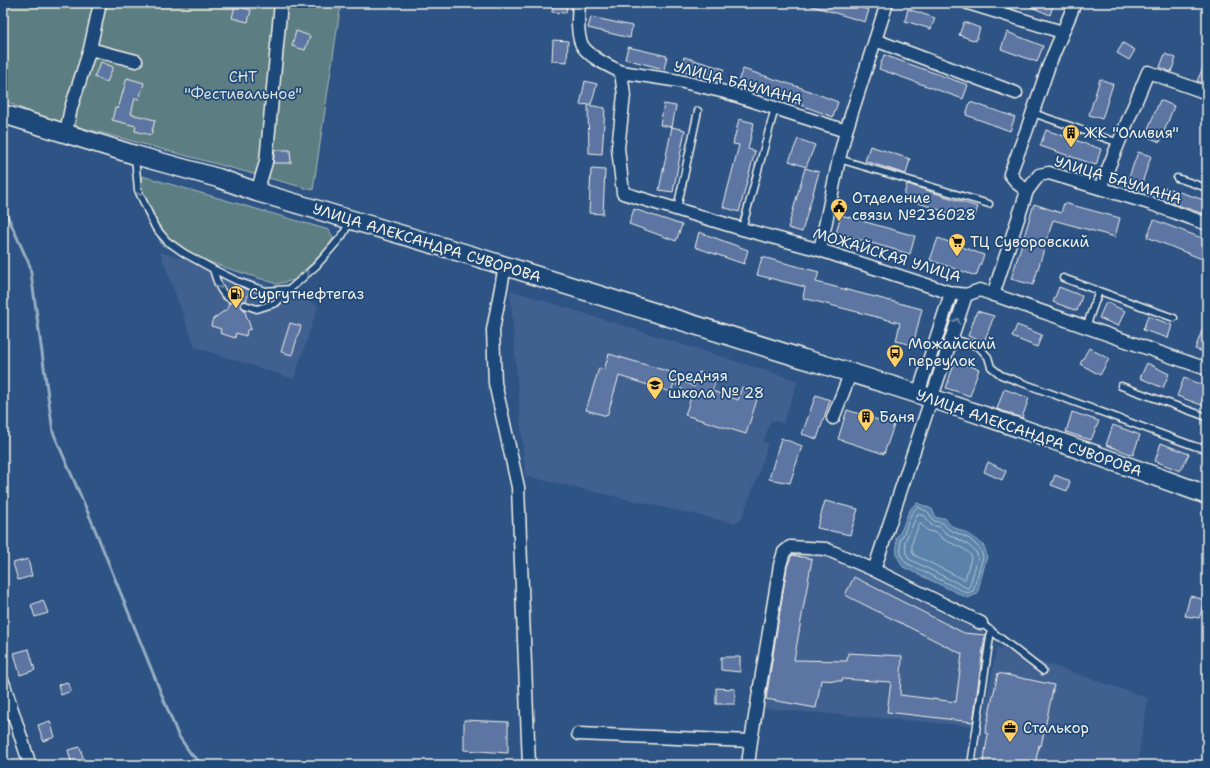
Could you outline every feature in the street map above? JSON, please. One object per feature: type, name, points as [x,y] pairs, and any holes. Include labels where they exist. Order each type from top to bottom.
[{"type":"main road","name":"УЛИЦА АЛЕКСАНДРА СУВОРОВА","points":[[3,114],[66,132],[135,155],[218,178],[257,192],[470,254],[851,372],[1032,432],[1207,495]]},
{"type":"street","points":[[66,132],[70,108],[90,48],[100,3]]},
{"type":"street","points":[[257,192],[266,162],[281,3]]},
{"type":"street","name":"УЛИЦА БАУМАНА","points":[[579,3],[578,29],[584,48],[599,60],[621,72],[679,81],[725,92],[846,131]]},
{"type":"street","points":[[820,250],[846,131],[888,3]]},
{"type":"street","points":[[968,3],[1062,32]]},
{"type":"street","points":[[1027,191],[1018,184],[1010,174],[1049,65],[1075,3]]},
{"type":"street","points":[[875,40],[1016,93]]},
{"type":"street","points":[[90,48],[136,61]]},
{"type":"street","name":"МОЖАЙСКАЯ УЛИЦА","points":[[621,72],[624,95],[618,148],[623,193],[742,229],[820,250],[951,293],[966,296],[980,290],[1207,370]]},
{"type":"street","points":[[1100,188],[1148,72],[1207,93]]},
{"type":"street","name":"УЛИЦА БАУМАНА","points":[[993,295],[1027,191],[1039,175],[1049,173],[1149,203],[1207,224]]},
{"type":"street","points":[[505,266],[493,330],[494,383],[518,486],[529,765]]},
{"type":"street","points":[[874,570],[924,396],[951,293]]},
{"type":"street","points":[[924,396],[951,338],[966,296]]},
{"type":"street","points":[[833,418],[851,372]]},
{"type":"street","points":[[748,765],[780,565],[784,552],[790,547],[826,549],[874,570],[981,623]]},
{"type":"street","points":[[3,682],[30,765]]},
{"type":"street","points":[[578,734],[751,741]]},
{"type":"lane","points":[[742,229],[775,108]]},
{"type":"lane","points":[[677,209],[698,112]]},
{"type":"lane","points":[[1033,113],[1119,143]]},
{"type":"lane","points":[[135,155],[138,190],[155,227],[167,241],[184,253],[238,281],[264,290],[290,289]]},
{"type":"lane","points":[[839,159],[989,204]]},
{"type":"lane","points":[[1177,178],[1207,188]]},
{"type":"lane","points":[[245,305],[257,309],[276,303],[316,266],[342,236],[351,220]]},
{"type":"lane","points":[[213,269],[216,281],[226,298],[231,299]]},
{"type":"lane","points":[[1063,278],[1174,318]]},
{"type":"lane","points":[[1086,327],[1099,291]]},
{"type":"lane","points":[[951,338],[979,347],[988,357],[991,367],[1001,375],[1194,446],[1202,448],[1207,444]]},
{"type":"lane","points":[[1122,386],[1207,417]]},
{"type":"lane","points":[[981,623],[1043,671]]},
{"type":"lane","points":[[971,765],[991,630]]},
{"type":"shaded area","points":[[160,252],[295,293],[318,306],[294,379],[195,347]]},
{"type":"shaded area","name":"Средняя школа № 28","points":[[510,290],[798,381],[783,423],[771,420],[763,442],[768,443],[759,473],[741,520],[733,523],[525,476]]},
{"type":"shaded area","points":[[792,551],[830,556],[951,618],[984,631],[972,726],[762,708]]},
{"type":"shaded area","points":[[997,647],[1148,698],[1137,765],[974,765]]},
{"type":"green space","name":"СНТ \"Фестивальное\"","points":[[3,3],[341,3],[313,190],[39,116],[3,100]]},
{"type":"green space","points":[[142,176],[329,230],[333,238],[328,247],[295,280],[277,284],[227,268],[162,245],[148,216],[139,192]]},
{"type":"water","points":[[917,503],[932,509],[936,518],[945,518],[950,525],[972,536],[984,546],[987,556],[977,594],[968,598],[903,567],[897,556],[896,538],[902,529],[910,510]]},
{"type":"building","points":[[553,3],[567,3],[566,13],[552,12]]},
{"type":"building","points":[[809,3],[846,3],[869,10],[865,22],[809,5]]},
{"type":"building","points":[[1022,3],[1054,3],[1050,15]]},
{"type":"building","points":[[235,6],[251,10],[248,22],[232,18]]},
{"type":"building","points":[[908,9],[935,18],[931,29],[905,21]]},
{"type":"building","points":[[591,17],[632,26],[630,38],[588,28]]},
{"type":"building","points":[[964,22],[980,28],[976,41],[959,35]]},
{"type":"building","points":[[296,31],[310,36],[305,50],[292,46]]},
{"type":"building","points":[[1007,32],[1043,46],[1037,62],[1001,49]]},
{"type":"building","points":[[553,40],[568,41],[567,62],[552,61]]},
{"type":"building","points":[[1123,43],[1135,50],[1129,60],[1117,53]]},
{"type":"building","points":[[628,47],[667,56],[664,69],[625,59]]},
{"type":"building","points":[[1165,54],[1176,58],[1171,72],[1160,67]]},
{"type":"building","points":[[884,55],[968,85],[963,99],[879,69]]},
{"type":"building","points":[[684,57],[724,69],[720,82],[680,70]]},
{"type":"building","points":[[1207,59],[1207,85],[1197,81]]},
{"type":"building","points":[[101,62],[113,67],[107,82],[94,77]]},
{"type":"building","points":[[743,69],[799,87],[838,102],[833,117],[793,102],[794,100],[738,81]]},
{"type":"building","points":[[127,78],[144,83],[139,99],[135,98],[131,114],[155,120],[151,135],[135,131],[136,126],[112,120],[115,108],[118,109]]},
{"type":"building","points":[[1100,79],[1113,84],[1102,119],[1089,115]]},
{"type":"building","points":[[585,81],[597,84],[591,104],[580,105]]},
{"type":"building","points":[[1160,100],[1174,106],[1160,142],[1145,136]]},
{"type":"building","points":[[970,102],[1015,117],[1010,131],[966,115]]},
{"type":"building","points":[[664,104],[676,106],[672,127],[660,125]]},
{"type":"building","points":[[588,105],[605,108],[602,154],[589,153]]},
{"type":"building","points":[[739,119],[754,123],[748,149],[755,151],[739,212],[723,207],[739,145],[733,144]]},
{"type":"building","points":[[672,127],[685,130],[673,192],[659,190]]},
{"type":"building","name":"ЖК \"Оливия\"","points":[[1046,130],[1101,149],[1096,165],[1040,146]]},
{"type":"building","points":[[798,139],[815,145],[806,167],[789,161]]},
{"type":"building","points":[[870,146],[910,159],[906,174],[865,161]]},
{"type":"building","points":[[275,150],[290,150],[291,163],[273,163]]},
{"type":"building","points":[[1138,152],[1151,156],[1139,192],[1125,188]]},
{"type":"building","points":[[805,168],[819,172],[802,232],[788,228]]},
{"type":"building","points":[[591,169],[605,170],[603,214],[589,213]]},
{"type":"building","points":[[907,184],[978,207],[973,221],[903,198]]},
{"type":"building","points":[[1164,187],[1207,201],[1207,215],[1160,199]]},
{"type":"building","points":[[1064,203],[1120,218],[1115,237],[1053,220],[1033,285],[1011,279],[1034,204],[1061,213]]},
{"type":"building","points":[[634,209],[682,225],[676,241],[629,224]]},
{"type":"building","points":[[841,215],[915,236],[910,254],[836,233]]},
{"type":"building","points":[[1154,220],[1207,240],[1207,261],[1147,237]]},
{"type":"building","points":[[699,232],[748,250],[744,264],[695,247]]},
{"type":"building","name":"ТЦ Суворовский","points":[[938,238],[984,255],[976,276],[930,260]]},
{"type":"building","points":[[762,257],[819,272],[816,282],[922,309],[913,345],[896,341],[900,323],[803,298],[805,287],[757,275]]},
{"type":"building","name":"Сургутнефтегаз","points":[[235,285],[250,290],[246,301],[242,301],[241,306],[244,309],[251,329],[247,330],[246,336],[236,333],[235,338],[220,333],[221,329],[211,326],[213,319],[227,309],[229,303],[235,301],[235,297],[232,294]]},
{"type":"building","points":[[1059,287],[1082,296],[1077,311],[1053,302]]},
{"type":"building","points":[[1106,302],[1125,311],[1118,326],[1099,318]]},
{"type":"building","points":[[977,311],[994,316],[984,342],[968,336]]},
{"type":"building","points":[[1148,316],[1172,325],[1168,338],[1143,330]]},
{"type":"building","points":[[1207,320],[1207,353],[1195,349]]},
{"type":"building","points":[[290,323],[301,326],[292,355],[281,352]]},
{"type":"building","points":[[1017,325],[1042,335],[1037,347],[1012,337]]},
{"type":"building","points":[[1089,348],[1109,359],[1100,375],[1080,364]]},
{"type":"building","points":[[609,354],[677,374],[671,392],[619,376],[607,416],[586,410],[599,368],[604,370]]},
{"type":"building","points":[[955,361],[979,369],[970,396],[946,388]]},
{"type":"building","points":[[1147,363],[1169,374],[1163,388],[1140,378]]},
{"type":"building","points":[[699,372],[717,378],[712,391],[738,400],[742,387],[759,393],[746,434],[685,415],[692,395],[676,385],[680,379],[694,387]]},
{"type":"building","points":[[1184,378],[1207,387],[1207,407],[1177,396]]},
{"type":"building","points":[[1004,389],[1029,398],[1022,418],[997,409]]},
{"type":"building","points":[[816,395],[830,400],[817,439],[802,434]]},
{"type":"building","name":"Баня","points":[[847,410],[894,425],[884,454],[838,439]]},
{"type":"building","points":[[1072,412],[1099,421],[1091,440],[1066,432]]},
{"type":"building","points":[[1113,425],[1140,435],[1133,455],[1106,445]]},
{"type":"building","points":[[781,438],[802,446],[790,483],[769,479]]},
{"type":"building","points":[[1161,443],[1189,454],[1180,471],[1155,461]]},
{"type":"building","points":[[988,462],[1006,471],[1002,480],[984,472]]},
{"type":"building","points":[[1055,475],[1070,481],[1067,491],[1051,485]]},
{"type":"building","points":[[825,501],[858,509],[850,535],[817,528]]},
{"type":"building","points":[[792,555],[812,559],[794,660],[847,661],[848,653],[902,656],[900,695],[956,702],[962,654],[845,595],[854,577],[964,633],[985,635],[973,722],[887,712],[891,682],[842,679],[842,681],[821,680],[816,708],[766,699],[787,567]]},
{"type":"building","points":[[28,559],[32,576],[18,580],[13,563]]},
{"type":"building","points":[[1190,596],[1206,600],[1199,618],[1185,616]]},
{"type":"building","points":[[43,600],[48,613],[35,617],[31,605]]},
{"type":"building","points":[[29,649],[35,670],[20,675],[14,653]]},
{"type":"building","points":[[721,657],[740,657],[740,672],[721,670]]},
{"type":"building","points":[[998,673],[1054,685],[1041,746],[1039,745],[1035,765],[983,765],[988,734],[985,733]]},
{"type":"building","points":[[67,682],[71,691],[61,695],[58,685]]},
{"type":"building","points":[[716,688],[735,689],[735,704],[716,704]]},
{"type":"building","points":[[464,720],[508,722],[508,753],[464,750]]},
{"type":"building","points":[[50,721],[55,737],[43,741],[38,725]]},
{"type":"building","points":[[80,747],[85,765],[72,765],[68,750]]},
{"type":"waterway","points":[[3,206],[30,266],[53,432],[92,522],[178,735],[191,754],[201,763],[201,765]]},
{"type":"place","name":"ЖК \"Оливия\"","points":[[1071,148]]},
{"type":"place","name":"Отделение связи №236028","points":[[839,222]]},
{"type":"place","name":"ТЦ Суворовский","points":[[957,257]]},
{"type":"place","name":"Сургутнефтегаз","points":[[236,309]]},
{"type":"place","name":"Можайский переулок","points":[[895,368]]},
{"type":"place","name":"Средняя школа № 28","points":[[655,400]]},
{"type":"place","name":"Баня","points":[[866,432]]},
{"type":"place","name":"Сталькор","points":[[1010,743]]}]
